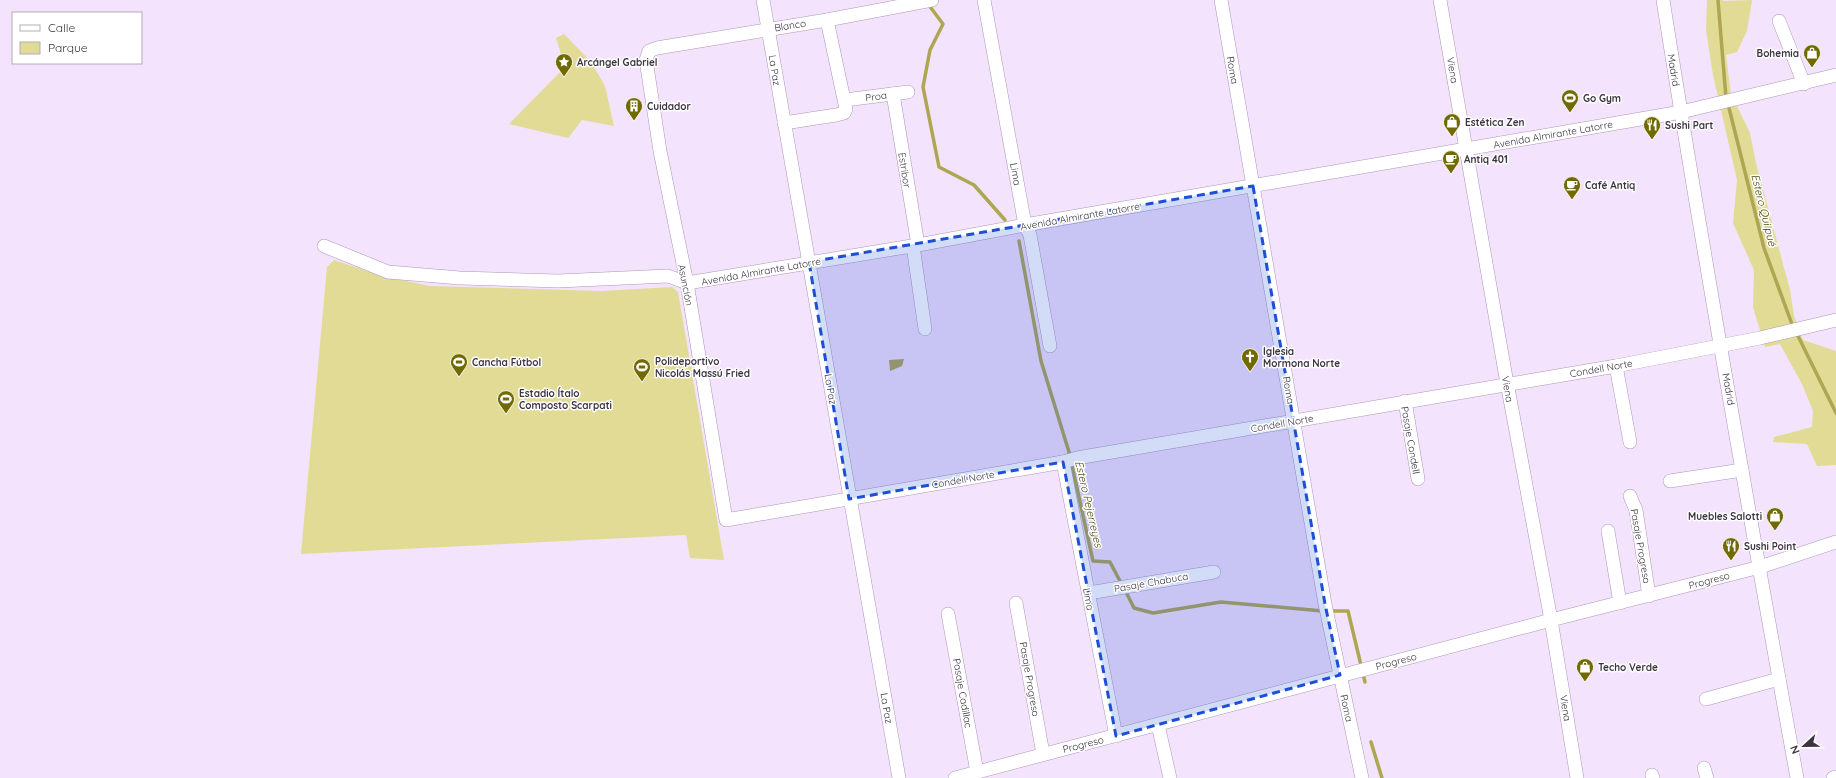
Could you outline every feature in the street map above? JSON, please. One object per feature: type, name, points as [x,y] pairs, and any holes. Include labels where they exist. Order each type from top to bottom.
[{"type":"street","name":"La Paz","points":[[763,0],[810,262],[849,499],[900,778]]},
{"type":"street","name":"Blanco","points":[[649,51],[657,48],[827,20],[932,0]]},
{"type":"street","name":"Lima","points":[[984,0],[1025,225],[1030,235],[1050,346]]},
{"type":"street","name":"Roma","points":[[1221,0],[1325,604],[1329,622],[1346,674],[1362,778]]},
{"type":"street","name":"Viena","points":[[1440,0],[1507,384],[1551,620],[1577,778]]},
{"type":"street","name":"Madrid","points":[[1663,0],[1742,470],[1797,778]]},
{"type":"street","points":[[827,20],[844,106]]},
{"type":"street","points":[[1779,21],[1804,84]]},
{"type":"street","name":"Asunción","points":[[649,51],[646,60],[660,151],[687,284],[726,520]]},
{"type":"street","name":"Avenida Almirante Latorre","points":[[324,246],[388,272],[460,278],[558,281],[668,276],[687,284],[1681,112],[1712,106],[1836,75]]},
{"type":"street","name":"Proa","points":[[784,123],[844,106],[892,94],[908,92]]},
{"type":"street","name":"Estribor","points":[[892,94],[915,245],[925,329]]},
{"type":"street","name":"Condell Norte","points":[[726,520],[1405,401],[1616,366],[1760,338],[1836,320]]},
{"type":"street","points":[[1616,366],[1630,442]]},
{"type":"street","name":"Pasaje Condell","points":[[1405,401],[1418,479]]},
{"type":"street","name":"Lima","points":[[1069,460],[1088,593],[1116,736]]},
{"type":"street","points":[[1670,481],[1742,470]]},
{"type":"street","name":"Pasaje Progreso","points":[[1630,496],[1636,510],[1649,596]]},
{"type":"street","points":[[1608,531],[1620,603]]},
{"type":"street","name":"Progreso","points":[[955,778],[977,772],[1003,772],[1043,754],[1158,725],[1551,620],[1760,567],[1836,542]]},
{"type":"street","name":"Pasaje Chabuca","points":[[1088,593],[1214,572]]},
{"type":"street","name":"Pasaje Progreso","points":[[1016,603],[1043,754]]},
{"type":"street","name":"Pasaje Cadillac","points":[[948,614],[977,772]]},
{"type":"street","points":[[1706,699],[1779,679]]},
{"type":"street","points":[[1158,725],[1170,778]]},
{"type":"highlighted area","points":[[1253,186],[1325,604],[1340,675],[1116,736],[1063,462],[849,499],[809,262]]},
{"type":"green space","points":[[1707,0],[1752,0],[1747,31],[1737,52],[1726,55],[1731,94],[1750,133],[1756,163],[1790,290],[1794,316],[1803,340],[1836,351],[1836,465],[1817,466],[1807,444],[1773,442],[1774,437],[1812,427],[1813,411],[1802,384],[1780,344],[1765,347],[1753,307],[1754,270],[1733,223],[1737,180],[1713,75],[1706,30]]},
{"type":"green space","points":[[564,34],[591,62],[605,86],[614,126],[582,120],[568,138],[509,124],[565,67],[556,38]]},
{"type":"green space","name":"Estadio Ítalo Composto Scarpati","points":[[334,260],[382,276],[430,286],[602,291],[672,287],[678,292],[724,560],[690,558],[686,535],[301,554],[327,267]]},
{"type":"shaded area","points":[[904,359],[902,366],[890,371],[889,360]]},
{"type":"waterway","name":"Estero Quilpué","points":[[1718,0],[1726,98]]},
{"type":"waterway","name":"Estero Pejerreyes","points":[[928,4],[943,24],[930,50],[923,87],[939,167],[974,185],[1005,220]]},
{"type":"waterway","name":"Estero Quilpué","points":[[1728,104],[1764,248],[1793,327]]},
{"type":"waterway","name":"Estero Pejerreyes","points":[[1019,241],[1041,361],[1069,452],[1093,561],[1110,562],[1122,585]]},
{"type":"waterway","name":"Estero Quilpué","points":[[1796,332],[1836,413]]},
{"type":"waterway","name":"Estero Pejerreyes","points":[[1125,590],[1134,608],[1153,613],[1221,602],[1323,611]]},
{"type":"waterway","name":"Estero Pejerreyes","points":[[1329,611],[1348,611],[1365,682]]},
{"type":"waterway","name":"Estero Pejerreyes","points":[[1371,742],[1382,778]]},
{"type":"place","name":"Bohemia","points":[[1812,68]]},
{"type":"place","name":"Arcángel Gabriel","points":[[564,77]]},
{"type":"place","name":"Go Gym","points":[[1570,113]]},
{"type":"place","name":"Cuidador","points":[[634,121]]},
{"type":"place","name":"Estética Zen","points":[[1452,137]]},
{"type":"place","name":"Sushi Part","points":[[1652,140]]},
{"type":"place","name":"Antiq 401","points":[[1451,174]]},
{"type":"place","name":"Café Antiq","points":[[1572,200]]},
{"type":"place","name":"Iglesia Mormona Norte","points":[[1250,372]]},
{"type":"place","name":"Cancha Fútbol","points":[[459,377]]},
{"type":"place","name":"Polideportivo Nicolás Massú Fried","points":[[642,382]]},
{"type":"place","name":"Estadio Ítalo Composto Scarpati","points":[[506,414]]},
{"type":"place","name":"Muebles Salotti","points":[[1775,531]]},
{"type":"place","name":"Sushi Point","points":[[1731,561]]},
{"type":"place","name":"Techo Verde","points":[[1585,682]]}]
